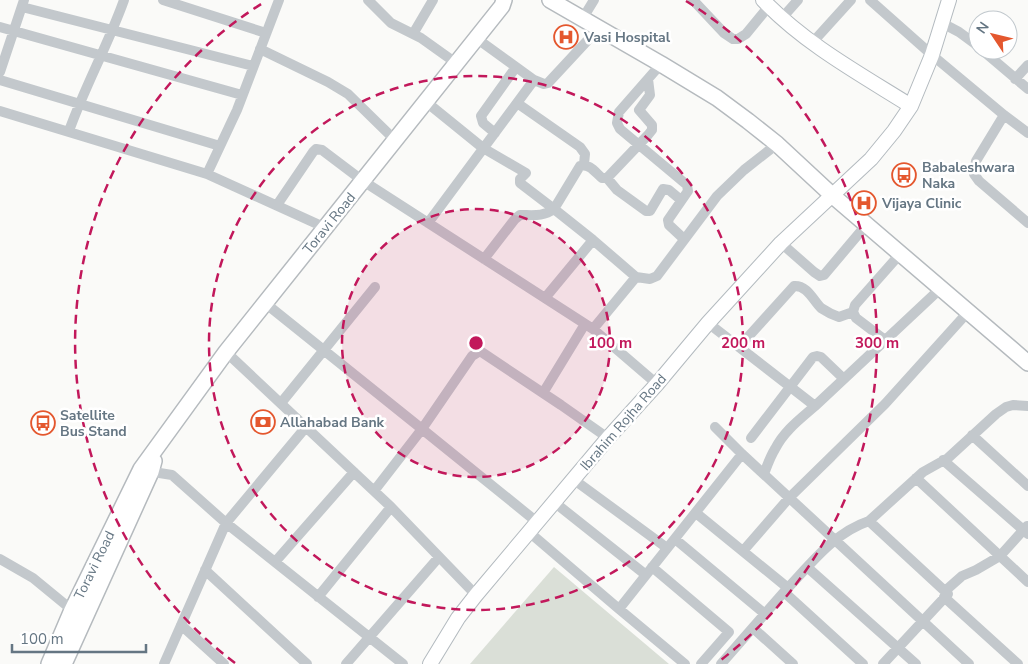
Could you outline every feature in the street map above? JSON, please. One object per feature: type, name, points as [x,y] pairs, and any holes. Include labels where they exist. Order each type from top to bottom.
[{"type":"main road","points":[[550,0],[600,27],[716,98],[777,144],[833,196],[1028,363]]},
{"type":"main road","name":"Toravi Road","points":[[49,664],[72,610],[160,443],[226,352],[505,2]]},
{"type":"main road","name":"Toravi Road","points":[[64,664],[146,471]]},
{"type":"street","points":[[69,131],[78,104],[102,56],[124,0]]},
{"type":"street","points":[[163,0],[266,33]]},
{"type":"street","points":[[207,174],[254,66],[279,0]]},
{"type":"street","points":[[368,0],[390,23],[414,34],[456,63]]},
{"type":"street","points":[[414,34],[433,0]]},
{"type":"street","points":[[582,18],[594,0]]},
{"type":"street","points":[[693,0],[732,39],[738,39],[746,34],[766,3],[812,43],[911,106]]},
{"type":"street","points":[[782,18],[798,0]]},
{"type":"street","points":[[812,43],[851,0]]},
{"type":"street","points":[[870,0],[932,55],[1028,133]]},
{"type":"street","name":"Ibrahim Rojha Road","points":[[430,664],[458,618],[476,595],[708,323],[781,243],[871,159],[911,106],[932,55],[949,0]]},
{"type":"street","points":[[0,72],[23,4],[113,30],[254,66]]},
{"type":"street","points":[[942,23],[968,39]]},
{"type":"street","points":[[0,27],[242,95]]},
{"type":"street","points":[[476,38],[534,80],[544,84],[548,83],[600,27]]},
{"type":"street","points":[[260,48],[348,94],[395,140]]},
{"type":"street","points":[[993,60],[1028,89]]},
{"type":"street","points":[[661,64],[619,112],[617,123],[620,129],[638,145],[687,185],[688,191],[668,220],[670,225],[684,239]]},
{"type":"street","points":[[1015,79],[1028,65]]},
{"type":"street","points":[[495,133],[483,123],[481,116],[516,67]]},
{"type":"street","points":[[607,178],[652,130],[652,126],[639,110],[650,95],[648,79]]},
{"type":"street","points":[[0,80],[220,146]]},
{"type":"street","points":[[428,223],[534,80]]},
{"type":"street","points":[[425,101],[483,148],[526,173],[520,179],[520,183],[593,240],[636,277],[650,279],[656,276],[717,196],[744,170],[777,144]]},
{"type":"street","points":[[484,259],[520,215],[540,216],[554,209],[580,166],[584,164],[585,154],[580,147],[517,103]]},
{"type":"street","points":[[0,111],[207,174],[326,228]]},
{"type":"street","points":[[1004,115],[976,161],[974,174],[979,181],[1028,223]]},
{"type":"street","points":[[277,205],[313,152],[316,149],[322,150],[363,181],[589,327],[657,384]]},
{"type":"street","points":[[584,164],[602,178],[607,178],[617,190],[646,211],[650,211],[664,189],[669,190],[681,200]]},
{"type":"street","points":[[781,243],[820,276],[824,275],[867,224]]},
{"type":"street","points":[[545,298],[593,240]]},
{"type":"street","points":[[739,347],[794,286],[805,289],[820,306],[839,318],[852,312],[855,305],[901,253]]},
{"type":"street","points":[[543,393],[589,327],[636,277]]},
{"type":"street","points":[[281,403],[375,287]]},
{"type":"street","points":[[764,474],[775,448],[791,427],[941,288]]},
{"type":"street","points":[[265,303],[422,429],[533,527],[619,609],[685,664]]},
{"type":"street","points":[[852,312],[856,318],[885,340]]},
{"type":"street","points":[[743,551],[789,498],[886,404],[968,312]]},
{"type":"street","points":[[708,323],[815,406]]},
{"type":"street","points":[[226,352],[374,491],[476,595]]},
{"type":"street","points":[[374,491],[422,429],[476,352],[485,353],[608,438]]},
{"type":"street","points":[[751,438],[813,357],[821,357],[844,379]]},
{"type":"street","points":[[721,664],[834,539],[856,525],[870,521],[923,472],[943,460],[1006,407],[1013,405],[1028,406]]},
{"type":"street","points":[[715,427],[969,664]]},
{"type":"street","points":[[164,664],[226,523],[306,428]]},
{"type":"street","points":[[972,435],[1028,486]]},
{"type":"street","points":[[619,609],[742,454]]},
{"type":"street","points":[[883,664],[962,576],[1000,556],[1027,530],[943,460]]},
{"type":"street","points":[[146,471],[172,475],[226,523],[403,664]]},
{"type":"street","points":[[275,562],[354,472]]},
{"type":"street","points":[[916,478],[1028,582]]},
{"type":"street","points":[[573,479],[667,548]]},
{"type":"street","points":[[554,502],[649,571],[728,632],[701,664]]},
{"type":"street","points":[[318,597],[390,507]]},
{"type":"street","points":[[696,513],[743,551],[863,664]]},
{"type":"street","points":[[870,521],[1018,664]]},
{"type":"street","points":[[675,539],[765,614]]},
{"type":"street","points":[[346,664],[439,557]]},
{"type":"street","points":[[0,559],[33,578],[72,610]]},
{"type":"street","points":[[807,568],[916,664]]},
{"type":"street","points":[[205,570],[308,664]]},
{"type":"street","points":[[181,625],[224,664]]},
{"type":"street","points":[[753,628],[793,664]]},
{"type":"shaded area","points":[[554,567],[669,664],[470,664]]},
{"type":"place","name":"Vasi Hospital","points":[[566,37]]},
{"type":"place","name":"Babaleshwara Naka","points":[[904,175]]},
{"type":"place","name":"Vijaya Clinic","points":[[864,203]]},
{"type":"place","name":"Allahabad Bank","points":[[263,422]]},
{"type":"place","name":"Satellite Bus Stand","points":[[43,423]]}]
